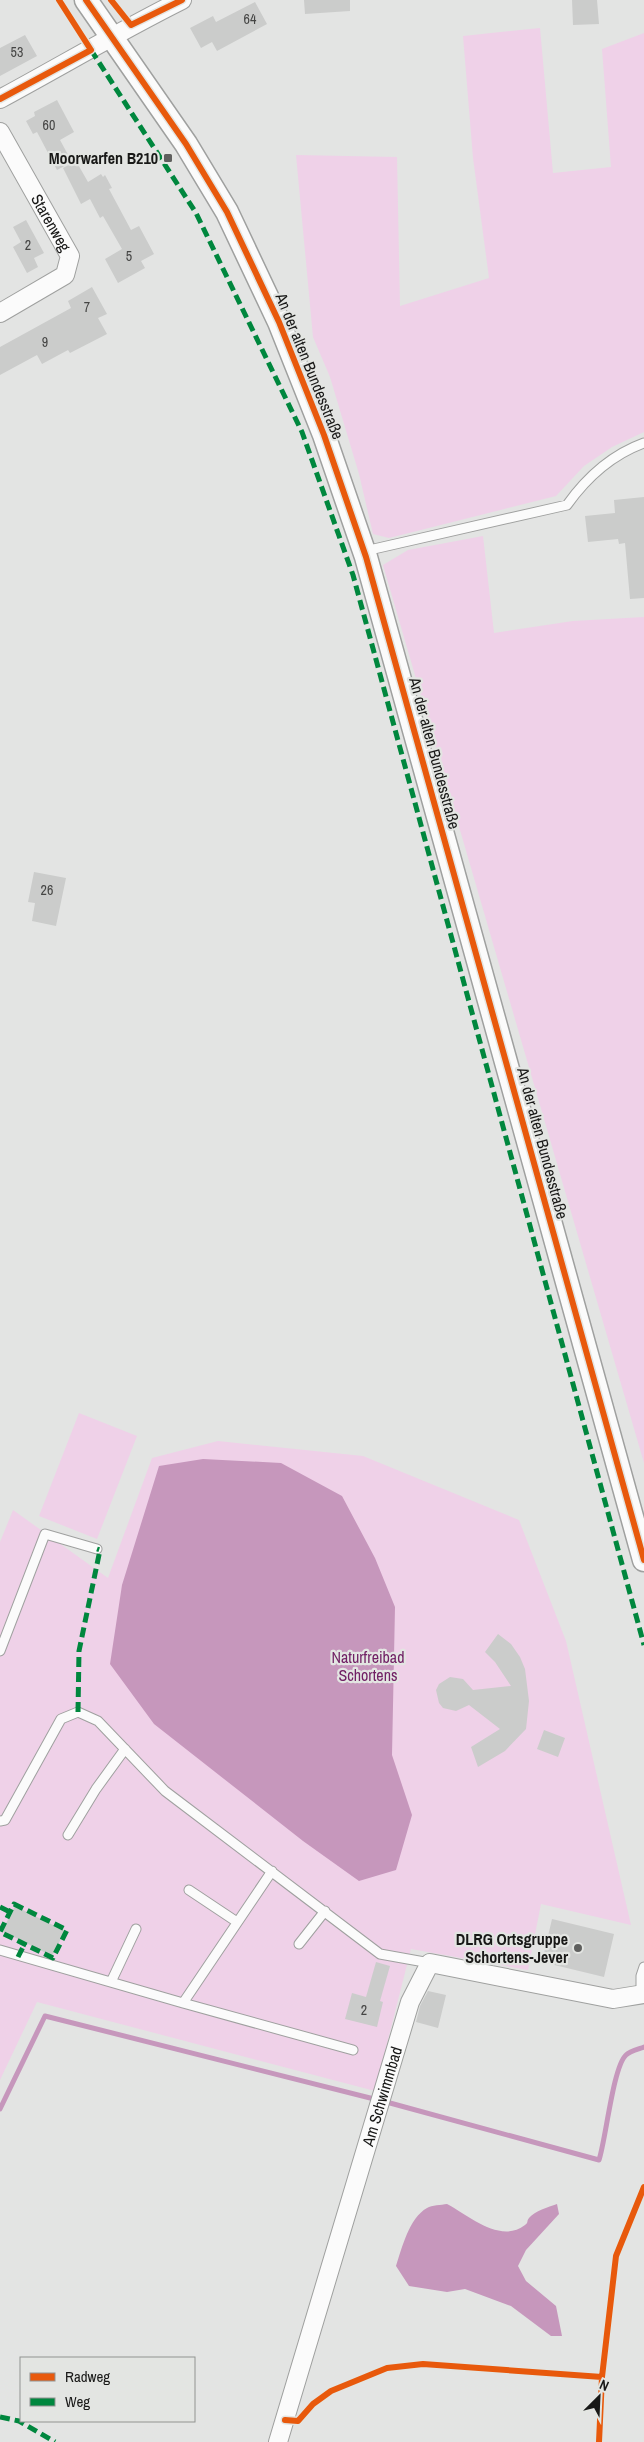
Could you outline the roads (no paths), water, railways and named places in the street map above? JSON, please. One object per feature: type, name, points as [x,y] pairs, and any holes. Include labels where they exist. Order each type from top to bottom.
[{"type":"street","name":"An der alten Bundesstraße","points":[[86,0],[113,36],[186,144],[227,212],[282,331],[324,435],[364,551],[644,1560]]},
{"type":"street","points":[[0,99],[182,0]]},
{"type":"street","name":"Starenweg","points":[[0,132],[70,256],[64,275],[0,313]]},
{"type":"street","points":[[430,1963],[613,1999],[642,1994]]},
{"type":"street","name":"Am Schwimmbad","points":[[278,2442],[382,2089],[410,2002],[430,1963]]},
{"type":"lane","points":[[364,551],[567,505],[584,481],[602,465],[644,443]]},
{"type":"lane","points":[[0,1651],[45,1534],[97,1550]]},
{"type":"lane","points":[[0,1821],[5,1820],[61,1719],[78,1712],[98,1721],[165,1791],[380,1954],[430,1963]]},
{"type":"lane","points":[[68,1836],[96,1789],[125,1749]]},
{"type":"lane","points":[[183,2003],[272,1871]]},
{"type":"lane","points":[[189,1890],[238,1922]]},
{"type":"lane","points":[[299,1944],[325,1911]]},
{"type":"lane","points":[[111,1982],[136,1930]]},
{"type":"lane","points":[[0,1950],[353,2050]]},
{"type":"lane","points":[[642,1994],[641,1976],[644,1968]]},
{"type":"waterway","points":[[0,2109],[45,2016],[390,2103],[599,2160],[621,2062],[632,2051],[644,2047]]},
{"type":"place","name":"Moorwarfen B210","points":[[168,158]]},
{"type":"place","name":"DLRG Ortsgruppe Schortens-Jever","points":[[578,1948]]},
{"type":"park label","name":"Naturfreibad Schortens","points":[[368,1666]]}]
